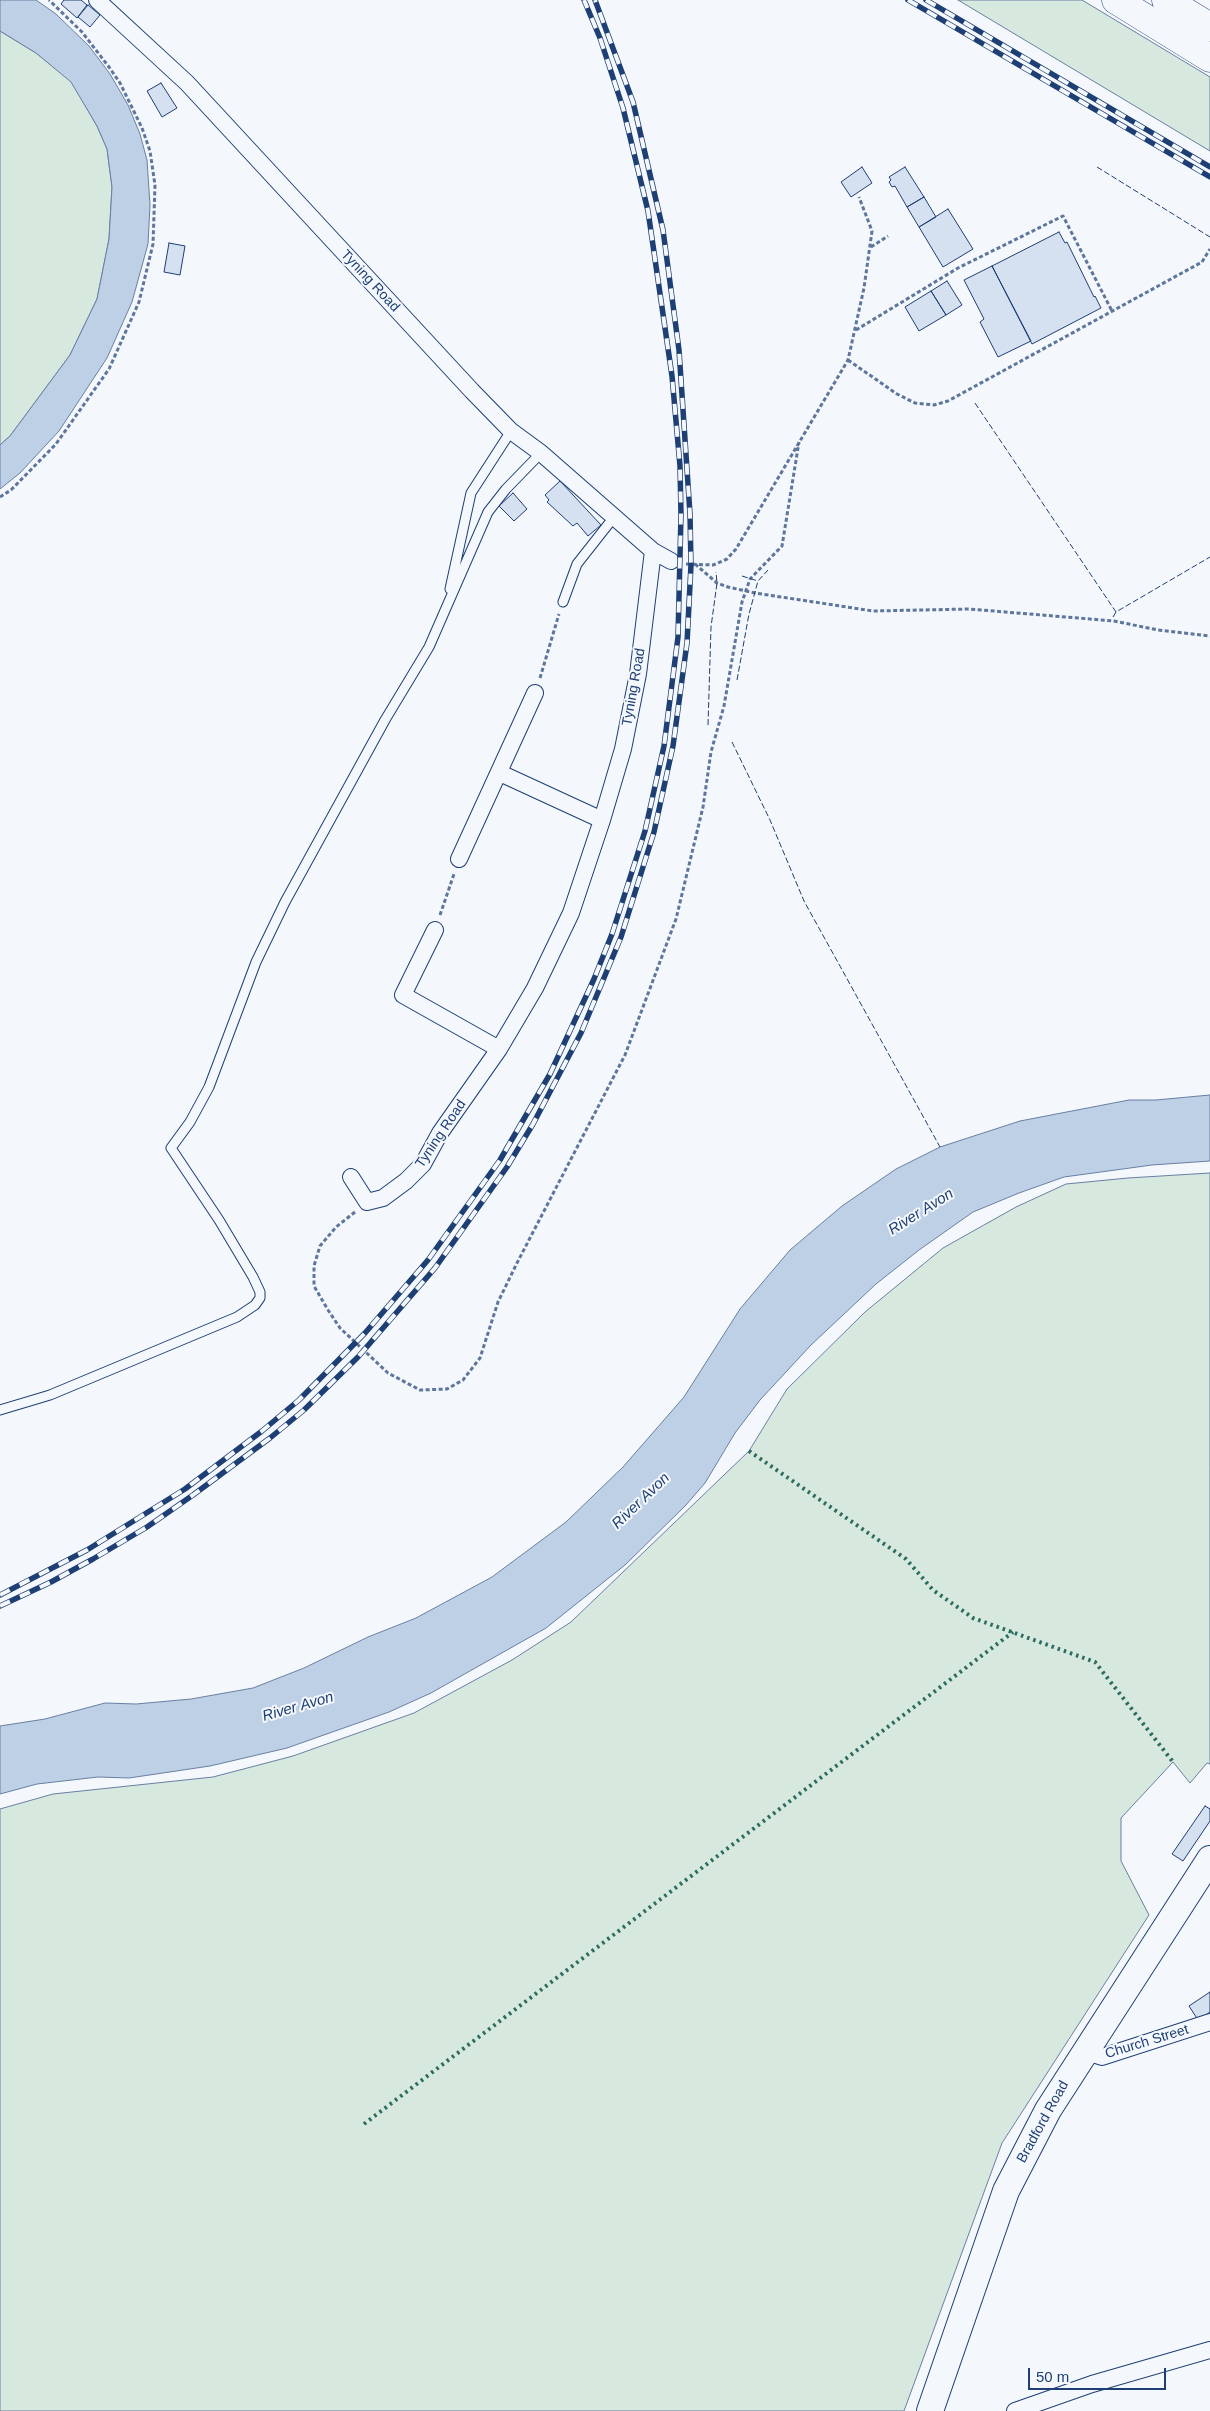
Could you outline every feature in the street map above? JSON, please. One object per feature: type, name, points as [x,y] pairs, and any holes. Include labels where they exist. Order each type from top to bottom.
[{"type":"highway","points":[[1116,0],[1210,58]]},
{"type":"highway","points":[[1166,0],[1210,27]]},
{"type":"main road","name":"Bradford Road","points":[[930,2411],[1006,2191],[1048,2110],[1210,1859]]},
{"type":"street","name":"Tyning Road","points":[[97,0],[186,83],[511,431],[541,453],[653,552],[671,561]]},
{"type":"street","name":"Tyning Road","points":[[367,1202],[383,1198],[406,1181],[423,1164],[440,1133],[499,1049],[535,988],[571,913],[623,749],[638,674],[653,552]]},
{"type":"street","points":[[459,859],[535,693]]},
{"type":"street","points":[[500,773],[602,820]]},
{"type":"street","points":[[435,930],[402,995],[499,1049]]},
{"type":"street","points":[[351,1177],[367,1202]]},
{"type":"street","name":"Church Street","points":[[1084,2052],[1102,2057],[1210,2022]]},
{"type":"street","points":[[1015,2411],[1092,2384],[1210,2350]]},
{"type":"lane","points":[[447,603],[471,493],[511,431]]},
{"type":"lane","points":[[0,1410],[50,1395],[236,1317],[255,1305],[260,1298],[260,1292],[253,1277],[234,1244],[171,1148],[190,1122],[209,1087],[256,962],[285,902],[385,720],[429,647],[488,512],[506,489],[541,453]]},
{"type":"lane","points":[[563,602],[577,564],[614,517]]},
{"type":"path","points":[[0,497],[11,490],[56,444],[109,369],[140,302],[153,244],[155,184],[150,151],[142,128],[110,67],[82,32],[49,0]]},
{"type":"path","points":[[859,196],[872,230],[856,330],[848,360],[736,549],[727,559],[713,564],[695,564],[717,582],[728,587],[873,610],[969,609],[1114,621],[1158,630],[1210,636]]},
{"type":"path","points":[[856,330],[958,268],[1063,216],[1112,311]]},
{"type":"path","points":[[870,248],[888,236]]},
{"type":"path","points":[[848,360],[915,403],[934,405],[948,401],[1202,262],[1210,249]]},
{"type":"path","points":[[367,1202],[336,1227],[320,1246],[314,1266],[314,1286],[340,1328],[388,1373],[420,1390],[447,1389],[463,1380],[480,1358],[498,1302],[628,1046],[676,918],[703,807],[711,752],[724,706],[742,602],[750,579],[782,546],[799,442]]},
{"type":"path","points":[[535,693],[563,602]]},
{"type":"path","points":[[435,930],[459,859]]},
{"type":"shaded area","points":[[958,0],[1082,0],[1210,77],[1210,151]]},
{"type":"shaded area","points":[[0,31],[36,53],[71,81],[97,126],[107,149],[112,187],[109,239],[97,299],[70,355],[10,436],[0,445]]},
{"type":"shaded area","points":[[1210,1173],[1210,1764],[1207,1763],[1190,1783],[1173,1762],[1121,1818],[1121,1861],[1149,1915],[1002,2143],[904,2411],[0,2411],[0,1809],[53,1794],[213,1777],[293,1756],[414,1713],[512,1660],[571,1622],[749,1451],[787,1389],[865,1312],[943,1248],[1016,1207],[1066,1184]]},
{"type":"water","points":[[0,0],[36,0],[56,14],[89,46],[110,74],[128,105],[140,134],[147,160],[150,205],[148,244],[132,302],[107,358],[59,431],[20,473],[0,489],[0,445],[10,436],[70,355],[97,299],[109,239],[112,187],[107,149],[97,126],[71,82],[36,53],[0,31]]},
{"type":"water","name":"River Avon","points":[[1210,1095],[1210,1161],[1152,1165],[1064,1177],[1019,1193],[973,1212],[919,1250],[876,1284],[811,1345],[760,1400],[735,1433],[705,1483],[686,1505],[625,1565],[546,1628],[431,1693],[389,1712],[287,1748],[210,1766],[129,1778],[98,1777],[37,1784],[0,1794],[0,1726],[45,1719],[105,1703],[136,1704],[191,1699],[253,1688],[304,1668],[368,1637],[416,1618],[492,1577],[566,1522],[623,1467],[684,1397],[740,1309],[790,1250],[842,1206],[896,1169],[940,1147],[1020,1121],[1129,1100],[1156,1100]]},
{"type":"building","points":[[64,0],[81,0],[87,5],[77,18],[61,4]]},
{"type":"building","points":[[88,5],[100,15],[90,27],[78,17]]},
{"type":"building","points":[[161,83],[177,108],[162,117],[147,91]]},
{"type":"building","points":[[862,167],[872,183],[851,197],[841,182]]},
{"type":"building","points":[[905,167],[924,197],[907,207],[895,186],[892,187],[889,182],[891,180],[889,177]]},
{"type":"building","points":[[924,197],[936,217],[919,227],[907,207]]},
{"type":"building","points":[[948,209],[973,249],[943,267],[919,227]]},
{"type":"building","points":[[1059,232],[1065,243],[1067,242],[1101,308],[1032,344],[992,266]]},
{"type":"building","points":[[169,243],[185,246],[180,275],[164,272]]},
{"type":"building","points":[[992,266],[1031,341],[998,357],[980,322],[984,319],[964,280]]},
{"type":"building","points":[[947,281],[962,305],[946,315],[931,291]]},
{"type":"building","points":[[931,291],[946,315],[919,331],[905,307]]},
{"type":"building","points":[[560,481],[601,525],[588,536],[577,523],[573,526],[547,502],[549,500],[545,495]]},
{"type":"building","points":[[513,493],[527,509],[514,521],[499,506]]},
{"type":"building","points":[[1205,1806],[1210,1809],[1210,1821],[1183,1861],[1172,1854]]},
{"type":"building","points":[[1210,1992],[1210,2012],[1198,2020],[1189,2006]]},
{"type":"railway","points":[[0,1595],[87,1550],[185,1489],[262,1431],[299,1400],[365,1333],[428,1260],[500,1160],[550,1074],[594,979],[612,934],[645,831],[664,746],[678,637],[681,515],[680,466],[672,376],[648,211],[623,108],[600,38],[584,0]]},
{"type":"railway","points":[[0,1606],[51,1582],[147,1527],[270,1438],[304,1410],[358,1357],[435,1268],[507,1167],[533,1124],[581,1033],[621,937],[654,832],[673,746],[687,643],[691,565],[690,514],[679,350],[663,230],[633,102],[595,0]]},
{"type":"railway","points":[[908,0],[1210,177]]},
{"type":"railway","points":[[926,0],[1210,167]]},
{"type":"hedge","points":[[749,1451],[906,1559],[933,1590],[973,1618],[1095,1662],[1173,1762]]},
{"type":"hedge","points":[[364,2124],[1013,1632]]},
{"type":"fence","points":[[1097,167],[1210,237]]},
{"type":"fence","points":[[975,403],[1116,612]]},
{"type":"fence","points":[[1113,617],[1116,612],[1210,557]]},
{"type":"fence","points":[[737,680],[749,614],[758,581],[768,570]]},
{"type":"fence","points":[[708,725],[711,627],[717,583],[716,572]]},
{"type":"fence","points":[[742,576],[758,581]]},
{"type":"fence","points":[[732,742],[770,820],[804,901],[940,1147]]}]
